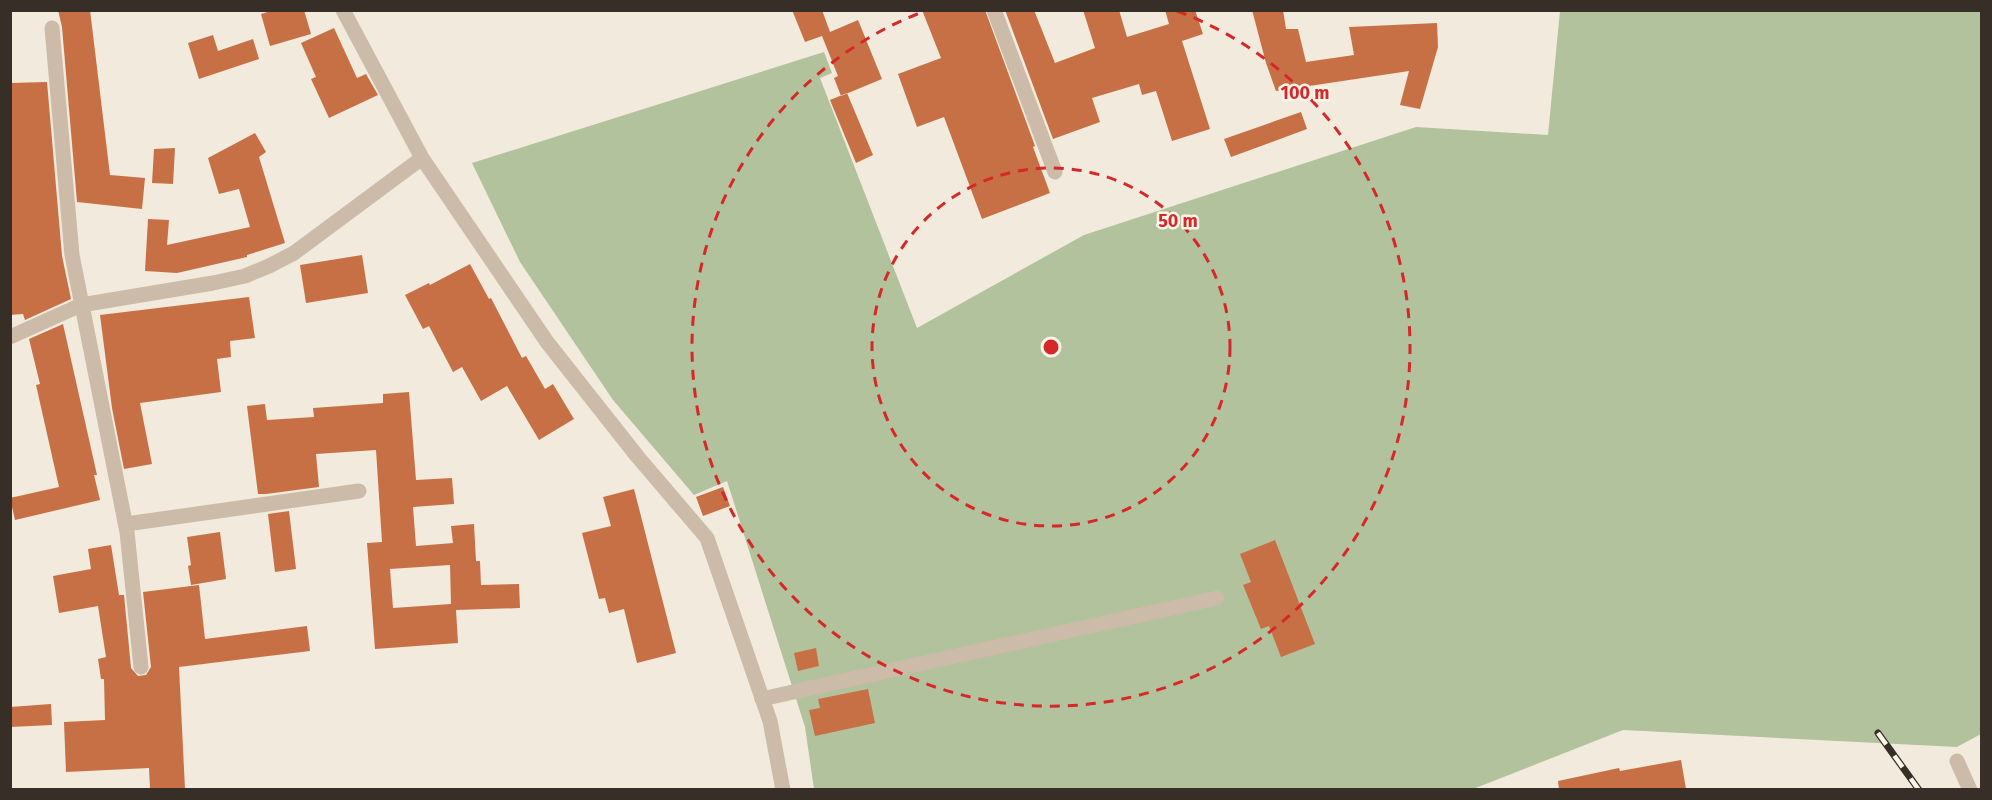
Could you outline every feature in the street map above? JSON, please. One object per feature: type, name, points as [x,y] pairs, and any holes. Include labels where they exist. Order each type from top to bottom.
[{"type":"street","points":[[343,10],[422,158],[547,342],[637,456],[707,538],[770,721],[783,789]]},
{"type":"street","points":[[994,10],[1055,172]]},
{"type":"street","points":[[52,28],[72,255],[126,524],[141,668]]},
{"type":"street","points":[[10,337],[81,305],[213,284],[245,276],[294,253],[422,158]]},
{"type":"street","points":[[126,524],[359,491]]},
{"type":"street","points":[[762,699],[1217,598]]},
{"type":"street","points":[[1957,761],[1970,789]]},
{"type":"green space","points":[[1560,11],[1981,11],[1981,734],[1957,747],[1623,730],[1473,789],[814,789],[805,727],[727,481],[694,495],[613,400],[520,262],[472,163],[824,52],[832,73],[820,78],[917,328],[1084,235],[1416,127],[1548,135]]},
{"type":"building","points":[[58,10],[90,10],[110,175],[145,178],[142,209],[77,202],[62,27]]},
{"type":"building","points":[[274,10],[304,10],[311,34],[270,46],[261,14]]},
{"type":"building","points":[[792,10],[822,10],[830,32],[858,20],[882,79],[841,96],[834,78],[838,76],[822,36],[805,42]]},
{"type":"building","points":[[922,10],[985,10],[1050,193],[982,219],[944,117],[917,127],[898,74],[941,58]]},
{"type":"building","points":[[1005,10],[1034,10],[1055,63],[1095,48],[1083,10],[1119,10],[1127,37],[1169,24],[1165,10],[1195,10],[1203,34],[1182,41],[1210,129],[1172,141],[1156,91],[1142,95],[1139,84],[1092,98],[1100,122],[1053,139]]},
{"type":"building","points":[[1252,10],[1283,10],[1286,29],[1298,29],[1306,62],[1354,55],[1349,27],[1437,23],[1438,47],[1420,109],[1400,105],[1409,71],[1276,91]]},
{"type":"building","points":[[334,28],[357,78],[366,74],[378,95],[329,118],[311,79],[316,77],[301,43]]},
{"type":"building","points":[[213,35],[218,51],[253,39],[259,59],[199,79],[188,43]]},
{"type":"building","points":[[47,82],[62,256],[71,299],[25,320],[23,314],[10,315],[10,83]]},
{"type":"building","points":[[847,93],[873,155],[856,163],[830,100]]},
{"type":"building","points":[[1301,112],[1307,129],[1231,157],[1224,139]]},
{"type":"building","points":[[255,133],[266,152],[259,157],[285,243],[247,255],[247,257],[177,273],[145,271],[148,219],[169,220],[167,245],[250,227],[239,189],[219,194],[208,158]]},
{"type":"building","points":[[175,148],[173,184],[152,183],[154,149]]},
{"type":"building","points":[[362,255],[368,293],[306,303],[300,265]]},
{"type":"building","points":[[470,264],[489,299],[491,298],[522,358],[526,356],[545,389],[553,384],[574,419],[539,440],[507,386],[481,401],[462,367],[453,372],[429,326],[423,329],[405,295]]},
{"type":"building","points":[[249,297],[255,338],[230,341],[231,357],[217,359],[221,392],[140,403],[152,464],[124,469],[112,408],[100,315]]},
{"type":"building","points":[[63,324],[97,475],[94,475],[100,500],[15,520],[10,498],[59,487],[36,385],[40,384],[29,339]]},
{"type":"building","points":[[409,392],[416,480],[452,478],[454,504],[413,507],[416,546],[453,543],[451,526],[474,524],[476,561],[480,561],[481,585],[519,584],[520,608],[456,610],[458,643],[375,649],[367,543],[382,542],[376,450],[316,454],[319,487],[258,494],[247,406],[265,404],[267,420],[314,417],[313,408],[383,403],[383,394]],"holes":[[[450,565],[451,604],[393,608],[390,569]]]},
{"type":"building","points":[[723,487],[730,506],[703,516],[696,497]]},
{"type":"building","points":[[634,489],[676,653],[637,663],[624,609],[609,613],[605,598],[599,599],[582,533],[611,526],[603,497]]},
{"type":"building","points":[[289,511],[296,569],[275,572],[268,514]]},
{"type":"building","points":[[220,532],[226,579],[191,585],[187,537]]},
{"type":"building","points":[[1275,540],[1315,644],[1281,657],[1269,626],[1261,629],[1243,585],[1251,582],[1240,554]]},
{"type":"building","points":[[111,545],[119,595],[124,595],[131,668],[138,676],[146,675],[151,667],[143,592],[199,585],[205,639],[307,626],[310,651],[179,667],[185,789],[150,789],[149,768],[66,772],[64,722],[105,720],[104,679],[101,679],[98,659],[106,657],[98,606],[59,613],[53,576],[91,569],[88,549]]},
{"type":"building","points":[[816,648],[819,666],[798,671],[794,653]]},
{"type":"building","points":[[868,689],[875,723],[815,736],[809,710],[820,708],[818,699]]},
{"type":"building","points":[[51,704],[52,725],[10,727],[10,707]]},
{"type":"building","points":[[1681,760],[1686,789],[1559,789],[1558,781],[1619,768],[1620,771]]},
{"type":"railway","points":[[1878,733],[1919,790]]}]
